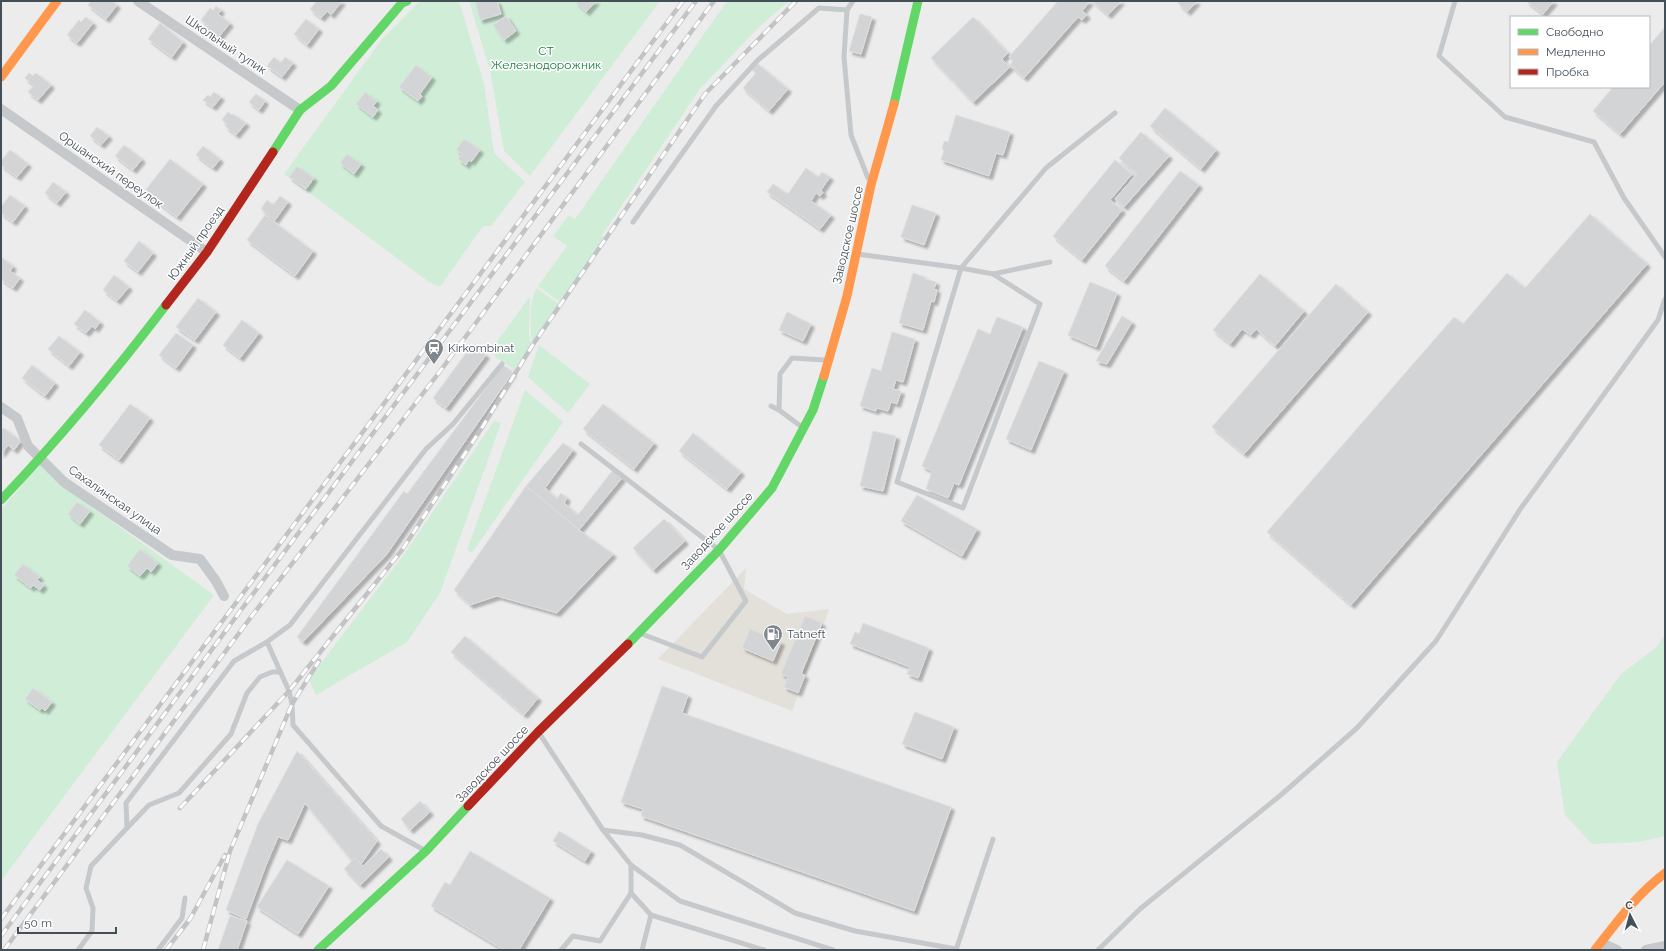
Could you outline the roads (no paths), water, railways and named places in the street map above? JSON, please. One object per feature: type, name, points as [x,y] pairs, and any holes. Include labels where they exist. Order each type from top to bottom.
[{"type":"main road","points":[[1,77],[57,1]]},
{"type":"main road","name":"Заводское шоссе","points":[[318,950],[426,851],[538,732],[639,632],[718,550],[772,488],[813,410],[828,360],[847,296],[871,186],[918,1]]},
{"type":"main road","name":"Южный проезд","points":[[1,500],[40,459],[125,359],[206,252],[300,110],[331,86],[403,2]]},
{"type":"main road","points":[[1598,946],[1628,907],[1649,885],[1665,873]]},
{"type":"street","name":"Школьный тупик","points":[[138,1],[300,110]]},
{"type":"street","name":"Оршанский переулок","points":[[1,109],[206,252]]},
{"type":"street","name":"Сахалинская улица","points":[[1,407],[17,418],[28,446],[64,482],[172,555],[200,558],[216,581],[224,596]]},
{"type":"street","points":[[1598,946],[1617,950]]},
{"type":"street","points":[[1646,950],[1665,946]]},
{"type":"lane","points":[[853,1],[847,10],[844,57],[851,135],[871,186]]},
{"type":"lane","points":[[1455,1],[1439,56],[1505,117],[1594,142],[1624,198],[1665,258]]},
{"type":"lane","points":[[633,222],[716,106],[758,60],[820,8],[847,10]]},
{"type":"lane","points":[[856,254],[961,268],[993,274],[1040,304],[963,508],[897,482],[961,268],[1046,168],[1115,113]]},
{"type":"lane","points":[[993,274],[1050,262]]},
{"type":"lane","points":[[1098,950],[1140,909],[1282,794],[1357,728],[1436,641],[1521,508],[1658,320],[1665,299]]},
{"type":"lane","points":[[779,410],[780,374],[792,358],[828,360]]},
{"type":"lane","points":[[127,828],[126,803],[234,661],[267,642],[290,625],[426,449],[453,424],[502,364]]},
{"type":"lane","points":[[770,406],[779,410],[804,428]]},
{"type":"lane","points":[[581,444],[718,550],[746,601],[702,657],[639,632]]},
{"type":"lane","points":[[267,642],[289,691],[292,704],[293,725],[381,826],[426,851]]},
{"type":"lane","points":[[78,950],[92,931],[92,908],[86,888],[90,866],[149,805],[179,793],[231,734],[247,693],[260,677],[272,672],[280,672]]},
{"type":"lane","points":[[538,732],[603,830],[631,865],[680,901],[833,950]]},
{"type":"lane","points":[[603,830],[642,834],[680,845],[795,913],[855,931],[956,949],[993,839]]},
{"type":"lane","points":[[561,950],[573,936],[600,940],[631,892],[631,865]]},
{"type":"lane","points":[[631,892],[651,915],[763,950]]},
{"type":"lane","points":[[158,950],[182,918],[185,898]]},
{"type":"lane","points":[[642,950],[651,915]]},
{"type":"railway","points":[[1,919],[683,1]]},
{"type":"railway","points":[[1,936],[241,610],[696,1]]},
{"type":"railway","points":[[4,950],[251,617],[441,370],[714,1]]},
{"type":"railway","points":[[180,808],[289,691],[402,550],[483,426],[532,346],[705,94],[796,1]]},
{"type":"railway","points":[[203,950],[230,851],[292,704],[319,661]]},
{"type":"railway","points":[[166,950],[190,919],[225,855]]},
{"type":"place","name":"Kirkombinat","points":[[434,365]]},
{"type":"place","name":"Tatneft","points":[[773,651]]},
{"type":"park label","name":"СТ Железнодорожник","points":[[546,58]]}]
